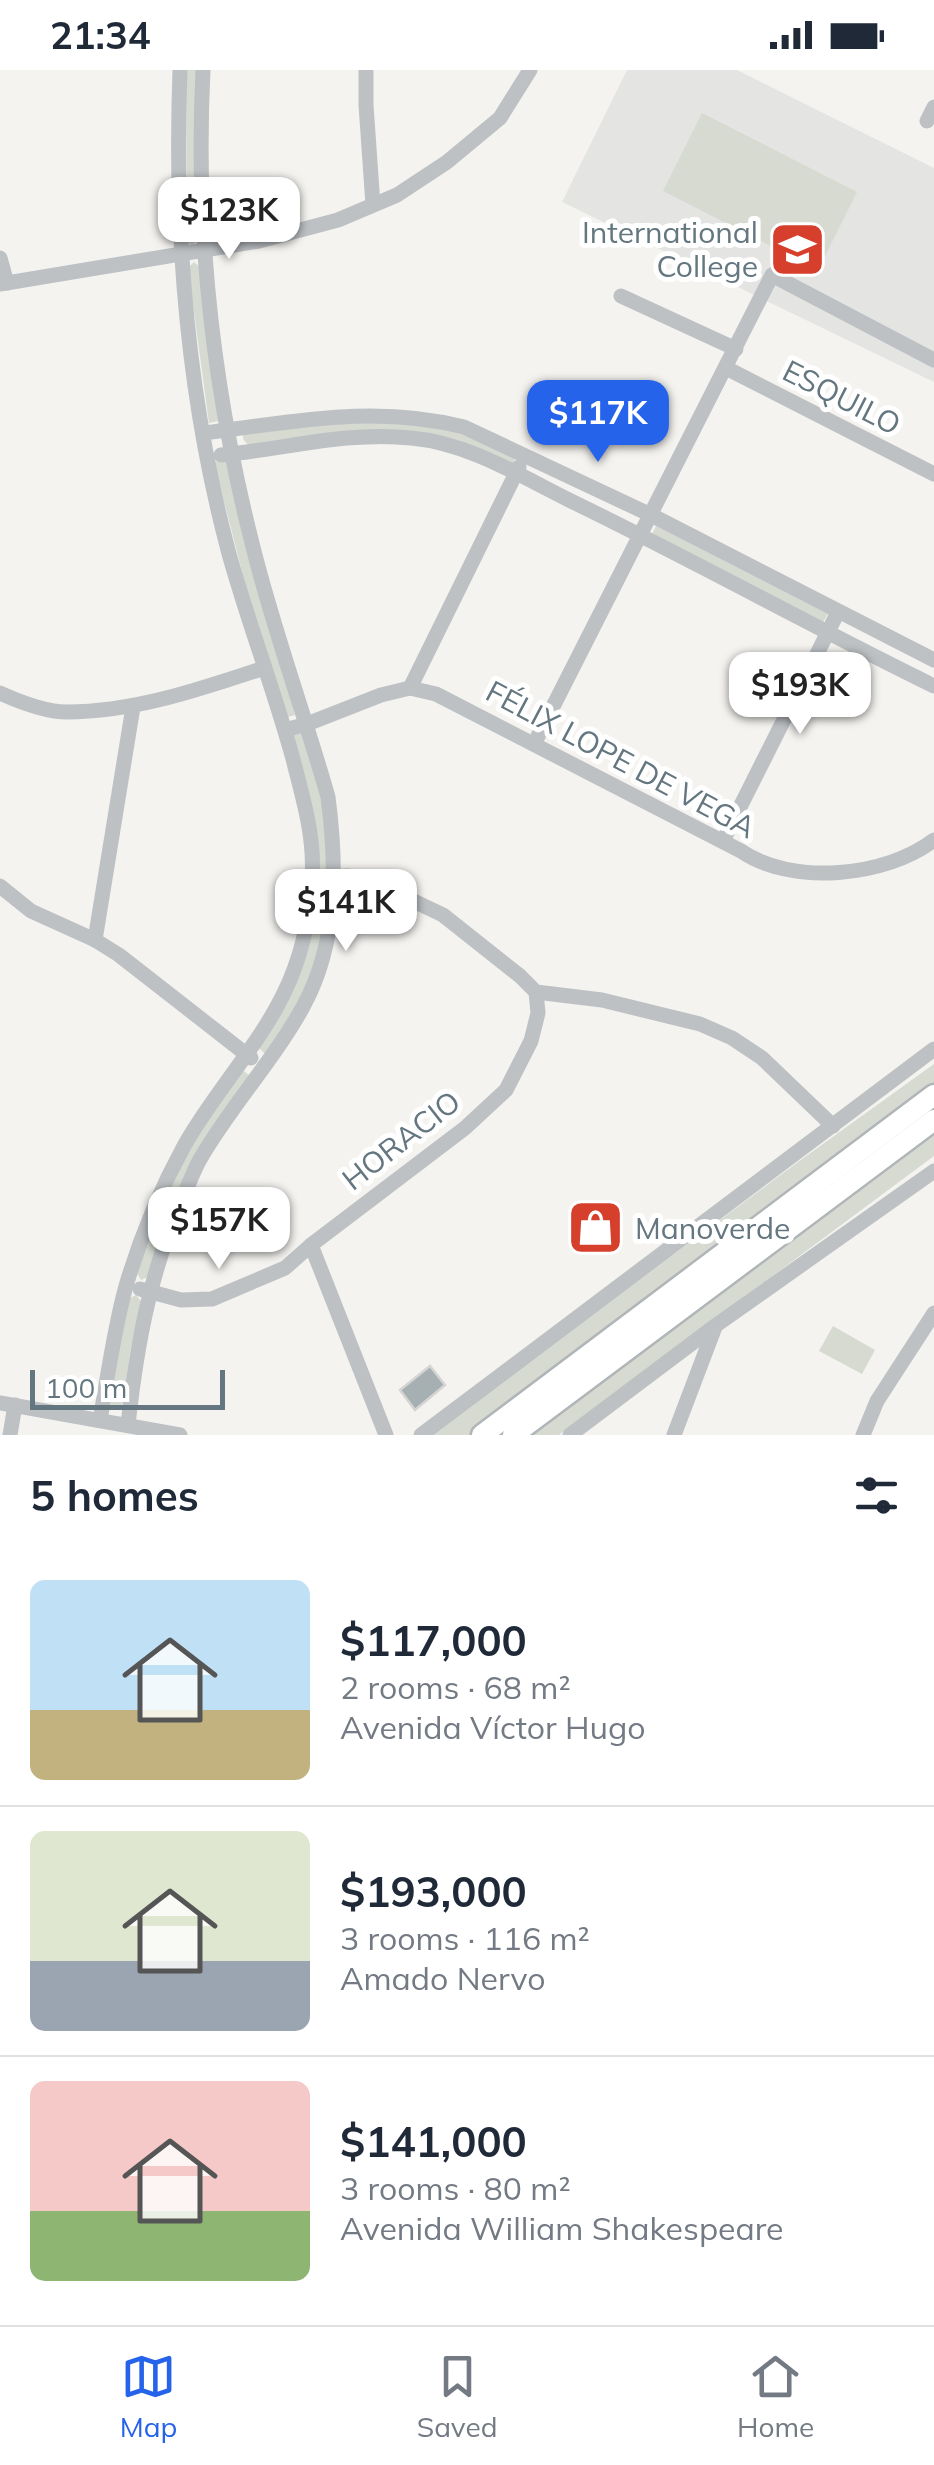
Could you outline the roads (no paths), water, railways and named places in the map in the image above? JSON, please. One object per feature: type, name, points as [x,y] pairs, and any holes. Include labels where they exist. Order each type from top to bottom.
[{"type":"main road","points":[[482,1435],[934,1095]]},
{"type":"main road","points":[[513,1435],[934,1120]]},
{"type":"street","points":[[100,1420],[126,1286],[152,1212],[208,1105],[282,998],[302,948],[312,878],[312,839],[285,730],[228,547],[203,432],[186,306],[177,134],[180,70]]},
{"type":"street","points":[[128,1425],[136,1354],[149,1292],[173,1218],[200,1158],[304,1006],[322,957],[334,877],[328,798],[265,595],[217,370],[200,131],[203,70]]},
{"type":"street","points":[[366,70],[373,205]]},
{"type":"street","points":[[0,258],[3,284],[259,241],[338,220],[397,195],[447,162],[500,118],[530,70]]},
{"type":"street","points":[[534,744],[772,275],[934,360]]},
{"type":"street","points":[[621,296],[736,349]]},
{"type":"street","name":"ESQUILO","points":[[726,368],[934,474]]},
{"type":"street","points":[[203,432],[338,416],[402,415],[464,427],[651,515],[934,660]]},
{"type":"street","points":[[208,457],[330,439],[411,438],[452,444],[641,535],[826,634],[934,686]]},
{"type":"street","points":[[285,730],[410,688],[525,454]]},
{"type":"street","points":[[722,841],[838,612]]},
{"type":"street","points":[[0,694],[64,713],[132,706],[264,668]]},
{"type":"street","name":"FÉLIX LOPE DE VEGA","points":[[410,688],[436,694],[771,867],[844,872],[892,862],[934,840]]},
{"type":"street","points":[[95,940],[132,706]]},
{"type":"street","points":[[334,877],[348,876],[378,884],[443,915],[536,992],[602,1000],[700,1024],[732,1038],[762,1058],[833,1126]]},
{"type":"street","points":[[0,886],[31,911],[119,955],[263,1066]]},
{"type":"street","name":"HORACIO","points":[[126,1286],[181,1300],[212,1299],[285,1268],[311,1244],[466,1128],[506,1090],[531,1041],[538,1013],[536,992]]},
{"type":"street","points":[[421,1435],[934,1050]]},
{"type":"street","points":[[570,1435],[715,1326],[934,1171]]},
{"type":"street","points":[[311,1244],[386,1435]]},
{"type":"street","points":[[863,1435],[877,1402],[934,1313]]},
{"type":"street","points":[[674,1435],[715,1326]]},
{"type":"street","points":[[669,1361],[682,1362],[696,1378]]},
{"type":"street","points":[[10,1435],[7,1404],[180,1435]]},
{"type":"place","name":"International College","points":[[797,249]]},
{"type":"place","name":"Manoverde","points":[[596,1228]]}]
